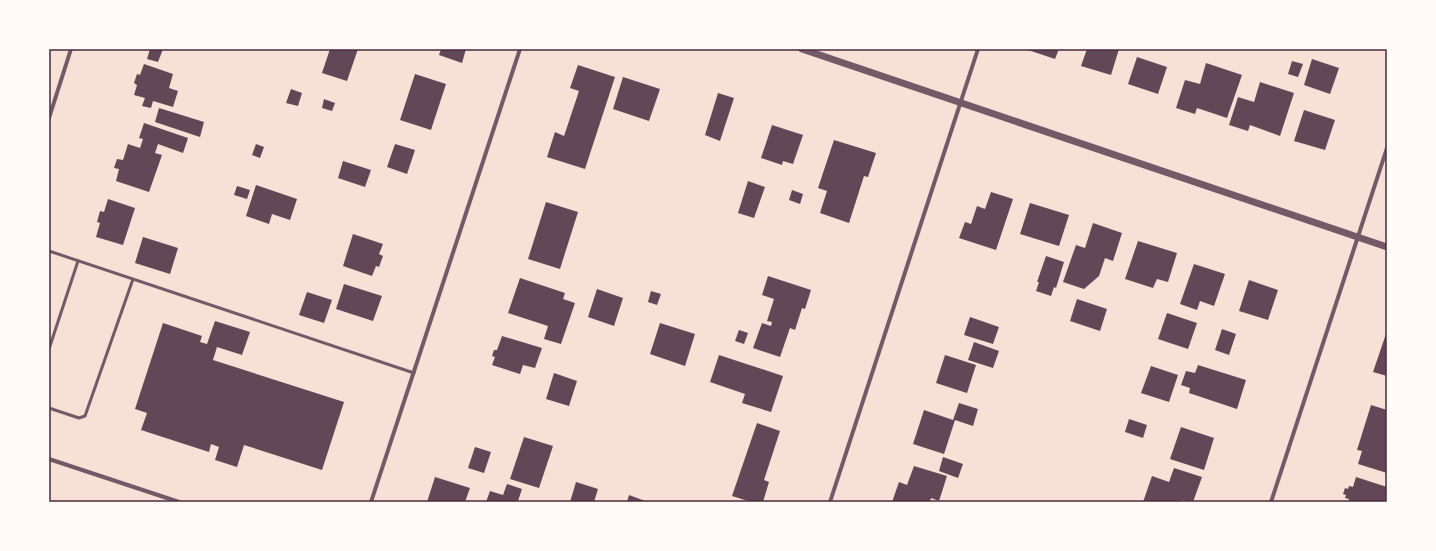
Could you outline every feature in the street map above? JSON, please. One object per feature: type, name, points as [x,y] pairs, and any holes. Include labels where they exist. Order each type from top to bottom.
[{"type":"street","points":[[49,118],[72,49]]},
{"type":"street","points":[[371,502],[520,49]]},
{"type":"street","points":[[802,49],[1387,247]]},
{"type":"street","points":[[830,502],[978,49]]},
{"type":"street","points":[[1271,502],[1387,148]]},
{"type":"street","points":[[49,459],[179,502]]},
{"type":"lane","points":[[49,251],[414,373]]},
{"type":"lane","points":[[49,349],[78,261]]},
{"type":"lane","points":[[49,408],[79,418],[85,416],[133,279]]},
{"type":"building","points":[[150,49],[163,49],[158,62],[147,59]]},
{"type":"building","points":[[330,49],[358,49],[347,81],[322,73]]},
{"type":"building","points":[[441,49],[466,49],[462,63],[439,55]]},
{"type":"building","points":[[1059,49],[1055,59],[1028,50]]},
{"type":"building","points":[[1087,49],[1119,49],[1111,75],[1081,66]]},
{"type":"building","points":[[1137,57],[1167,67],[1158,94],[1128,84]]},
{"type":"building","points":[[1312,59],[1339,68],[1330,94],[1304,85]]},
{"type":"building","points":[[1292,61],[1303,64],[1298,77],[1288,74]]},
{"type":"building","points":[[1206,63],[1242,75],[1227,118],[1197,108],[1195,114],[1176,108],[1185,80],[1200,84]]},
{"type":"building","points":[[144,64],[173,74],[169,88],[178,91],[173,107],[153,101],[151,108],[142,106],[145,98],[134,95],[137,85],[134,83],[137,74],[140,75]]},
{"type":"building","points":[[578,65],[615,77],[585,169],[547,157],[555,132],[564,136],[579,91],[570,88]]},
{"type":"building","points":[[415,74],[446,84],[431,130],[400,120]]},
{"type":"building","points":[[623,77],[660,89],[649,121],[613,109]]},
{"type":"building","points":[[1260,82],[1294,93],[1280,136],[1250,125],[1248,131],[1229,125],[1238,97],[1254,102]]},
{"type":"building","points":[[291,89],[302,93],[298,106],[286,103]]},
{"type":"building","points":[[718,93],[734,98],[720,141],[705,135]]},
{"type":"building","points":[[324,99],[335,103],[332,111],[322,108]]},
{"type":"building","points":[[159,108],[204,122],[200,137],[155,122]]},
{"type":"building","points":[[1304,110],[1335,120],[1325,150],[1294,141]]},
{"type":"building","points":[[144,123],[188,138],[183,153],[158,144],[155,153],[162,155],[149,192],[116,181],[119,169],[114,168],[117,159],[123,160],[128,144],[140,148],[143,139],[139,138]]},
{"type":"building","points":[[772,125],[803,135],[793,164],[783,161],[782,165],[761,158]]},
{"type":"building","points":[[834,140],[876,153],[868,177],[864,176],[849,223],[820,213],[827,191],[818,188]]},
{"type":"building","points":[[256,144],[264,147],[260,158],[252,155]]},
{"type":"building","points":[[395,144],[415,150],[407,174],[387,167]]},
{"type":"building","points":[[343,161],[371,170],[365,187],[338,178]]},
{"type":"building","points":[[748,181],[765,187],[754,218],[738,213]]},
{"type":"building","points":[[256,185],[297,199],[290,220],[272,214],[269,224],[246,216]]},
{"type":"building","points":[[237,186],[250,190],[247,199],[234,195]]},
{"type":"building","points":[[792,190],[803,194],[800,204],[789,200]]},
{"type":"building","points":[[991,192],[1013,199],[996,250],[959,238],[965,222],[971,224],[977,206],[985,209]]},
{"type":"building","points":[[108,199],[135,208],[123,245],[96,237],[100,223],[97,222],[100,211],[104,212]]},
{"type":"building","points":[[546,202],[578,212],[560,269],[528,259]]},
{"type":"building","points":[[1030,203],[1069,215],[1059,246],[1020,234]]},
{"type":"building","points":[[1093,223],[1122,233],[1113,261],[1105,258],[1099,276],[1084,289],[1063,282],[1076,245],[1085,248]]},
{"type":"building","points":[[353,234],[383,244],[379,254],[383,256],[379,267],[376,266],[372,276],[343,266]]},
{"type":"building","points":[[143,237],[178,248],[170,274],[135,263]]},
{"type":"building","points":[[1138,241],[1177,253],[1168,282],[1157,279],[1153,288],[1125,279]]},
{"type":"building","points":[[1046,256],[1064,262],[1056,288],[1054,287],[1051,296],[1036,291],[1039,282],[1037,282]]},
{"type":"building","points":[[1194,264],[1225,274],[1214,306],[1200,301],[1197,310],[1180,304]]},
{"type":"building","points":[[768,276],[811,290],[805,309],[802,308],[795,330],[790,328],[780,357],[753,348],[762,323],[771,326],[772,322],[767,321],[774,299],[762,295]]},
{"type":"building","points":[[520,278],[565,293],[563,299],[575,303],[561,344],[544,339],[548,326],[508,313]]},
{"type":"building","points":[[1249,280],[1278,290],[1268,320],[1239,311]]},
{"type":"building","points":[[344,284],[382,296],[373,321],[336,309]]},
{"type":"building","points":[[597,289],[623,298],[614,326],[588,317]]},
{"type":"building","points":[[651,291],[661,294],[657,305],[648,302]]},
{"type":"building","points":[[307,292],[332,300],[324,323],[299,315]]},
{"type":"building","points":[[1077,299],[1107,309],[1100,331],[1070,321]]},
{"type":"building","points":[[1167,313],[1197,323],[1188,349],[1158,339]]},
{"type":"building","points":[[970,317],[999,327],[993,344],[964,335]]},
{"type":"building","points":[[215,321],[250,332],[242,355],[217,347],[213,360],[344,402],[322,470],[244,445],[237,467],[215,460],[219,447],[211,444],[209,452],[141,430],[147,413],[135,409],[163,323],[202,336],[200,342],[207,344]]},
{"type":"building","points":[[660,323],[695,334],[685,366],[650,354]]},
{"type":"building","points":[[1222,329],[1236,334],[1229,355],[1215,350]]},
{"type":"building","points":[[739,330],[748,333],[744,344],[735,341]]},
{"type":"building","points":[[1387,331],[1387,376],[1373,372]]},
{"type":"building","points":[[502,336],[542,348],[535,368],[523,365],[520,374],[492,365],[495,357],[492,356],[494,350],[497,350]]},
{"type":"building","points":[[974,342],[999,351],[993,368],[968,360]]},
{"type":"building","points":[[719,355],[783,376],[771,412],[742,403],[745,394],[710,382]]},
{"type":"building","points":[[945,355],[976,365],[967,393],[936,383]]},
{"type":"building","points":[[1198,365],[1246,380],[1237,409],[1189,393],[1190,388],[1181,385],[1186,371],[1195,373]]},
{"type":"building","points":[[1151,366],[1178,375],[1169,402],[1141,393]]},
{"type":"building","points":[[554,373],[577,381],[569,406],[546,399]]},
{"type":"building","points":[[959,403],[978,409],[973,426],[955,420],[944,454],[913,444],[924,410],[953,420]]},
{"type":"building","points":[[1371,405],[1387,410],[1387,473],[1358,464],[1362,451],[1357,450]]},
{"type":"building","points":[[1129,419],[1147,425],[1143,438],[1125,432]]},
{"type":"building","points":[[757,423],[780,431],[764,480],[769,482],[763,502],[751,502],[732,496]]},
{"type":"building","points":[[1181,427],[1214,438],[1204,470],[1170,459]]},
{"type":"building","points":[[524,437],[553,446],[539,488],[510,479]]},
{"type":"building","points":[[475,447],[491,452],[484,473],[468,468]]},
{"type":"building","points":[[943,457],[963,464],[958,478],[939,471]]},
{"type":"building","points":[[914,466],[947,476],[939,501],[931,498],[930,502],[892,502],[899,482],[907,485]]},
{"type":"building","points":[[1174,468],[1202,477],[1193,502],[1181,500],[1181,502],[1143,502],[1152,476],[1169,482]]},
{"type":"building","points":[[435,477],[470,488],[465,502],[427,502]]},
{"type":"building","points":[[1356,477],[1387,487],[1387,502],[1348,502],[1349,499],[1345,498],[1346,495],[1343,494],[1345,488],[1348,489],[1349,486],[1353,487]]},
{"type":"building","points":[[576,482],[598,489],[594,502],[570,502]]},
{"type":"building","points":[[507,484],[522,489],[518,501],[521,502],[486,502],[490,491],[503,495]]},
{"type":"building","points":[[629,495],[648,502],[627,502]]}]
